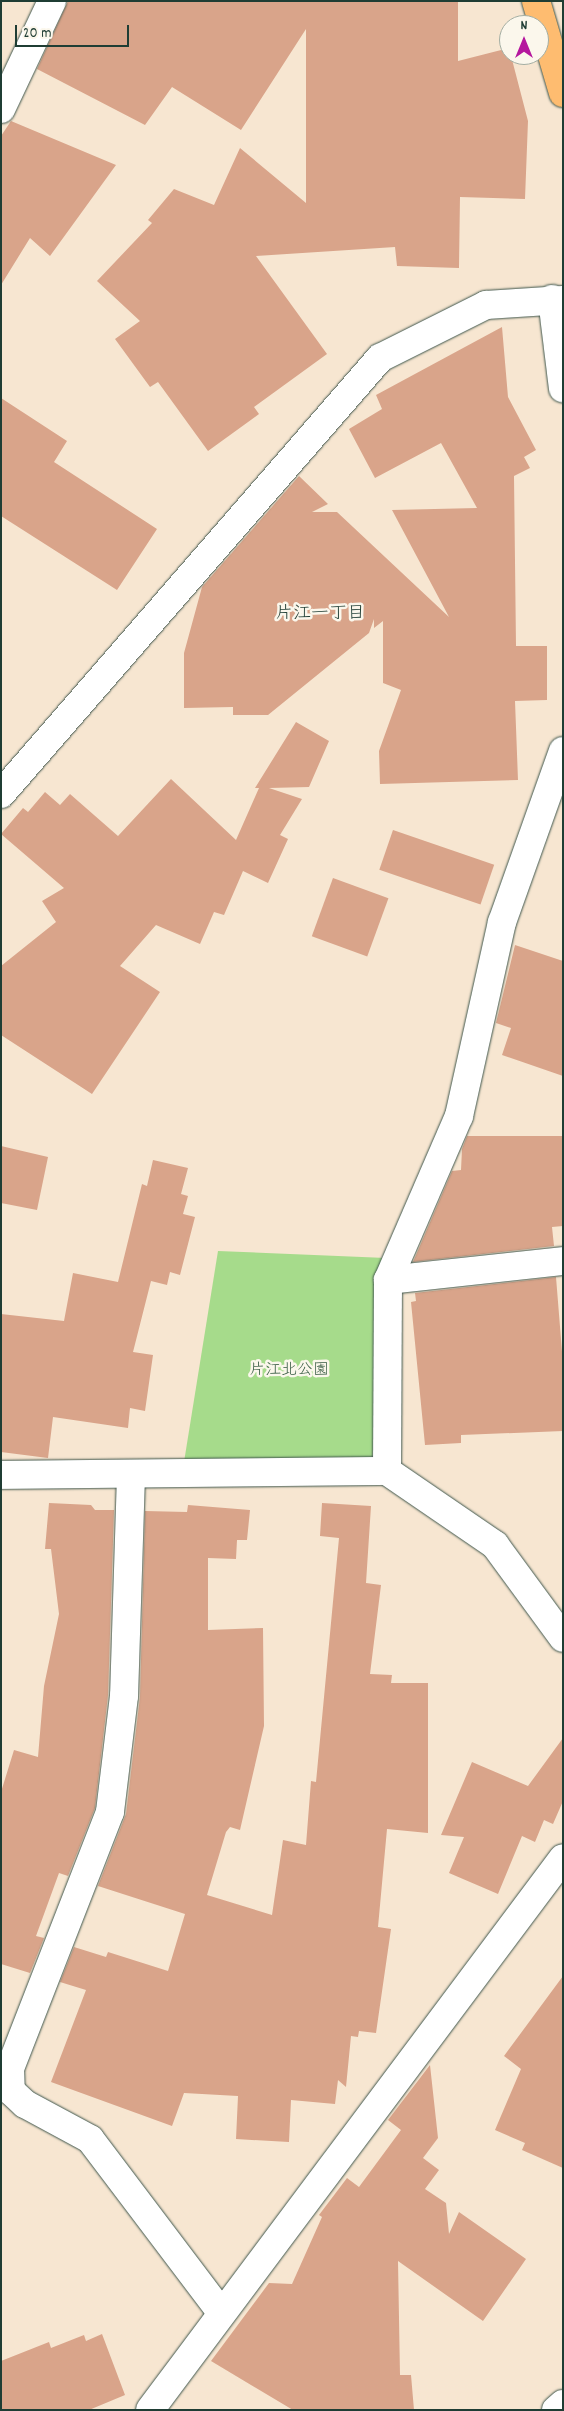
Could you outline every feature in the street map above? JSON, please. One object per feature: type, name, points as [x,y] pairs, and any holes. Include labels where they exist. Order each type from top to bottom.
[{"type":"main road","points":[[536,1],[563,92]]},
{"type":"street","points":[[1,110],[52,1]]},
{"type":"street","points":[[1,794],[380,358],[486,305],[557,300],[563,388]]},
{"type":"street","points":[[387,1471],[388,1280],[459,1116],[502,922],[563,751]]},
{"type":"street","points":[[388,1280],[563,1261]]},
{"type":"street","points":[[1,1475],[387,1471],[495,1545],[563,1638]]},
{"type":"street","points":[[131,1475],[124,1696],[110,1812],[10,2068],[11,2090],[25,2104],[90,2139],[221,2312]]},
{"type":"street","points":[[150,2410],[221,2312],[563,1858]]},
{"type":"street","points":[[556,2410],[563,2404]]},
{"type":"green space","name":"片江北公園","points":[[218,1251],[386,1258],[372,1463],[184,1462]]},
{"type":"building","points":[[68,1],[458,1],[458,61],[499,51],[499,65],[513,65],[528,121],[525,199],[460,197],[459,268],[397,266],[395,247],[256,256],[327,354],[254,407],[259,414],[208,451],[158,382],[150,387],[115,339],[140,321],[97,281],[152,223],[148,220],[174,189],[214,205],[240,148],[306,203],[306,29],[241,130],[172,87],[145,125],[37,69]]},
{"type":"building","points":[[11,121],[116,165],[50,256],[30,238],[1,285],[1,136]]},
{"type":"building","points":[[502,327],[508,397],[536,450],[524,457],[530,468],[514,476],[516,646],[547,646],[547,700],[515,701],[518,780],[380,784],[379,751],[401,690],[383,683],[383,621],[374,628],[374,619],[369,633],[268,715],[233,715],[233,707],[184,708],[184,653],[202,587],[299,476],[328,504],[312,512],[337,512],[449,617],[392,510],[477,508],[441,443],[375,478],[349,429],[382,409],[376,395]]},
{"type":"building","points":[[1,398],[67,441],[54,462],[157,529],[117,590],[1,516]]},
{"type":"building","points":[[296,722],[329,741],[309,787],[269,788],[302,799],[280,835],[288,839],[268,883],[243,871],[224,915],[214,912],[200,944],[156,925],[120,966],[160,992],[92,1094],[1,1035],[1,966],[56,922],[42,901],[64,888],[1,834],[23,808],[28,812],[45,792],[60,805],[70,794],[118,836],[171,779],[236,840],[259,788],[255,788]]},
{"type":"building","points":[[393,830],[494,865],[480,905],[379,870]]},
{"type":"building","points":[[333,878],[388,898],[367,956],[312,936]]},
{"type":"building","points":[[515,945],[563,961],[563,1076],[502,1055],[511,1028],[496,1023]]},
{"type":"building","points":[[467,1136],[563,1136],[563,1226],[552,1227],[554,1246],[413,1262],[452,1171],[461,1170],[462,1149]]},
{"type":"building","points":[[1,1146],[48,1157],[37,1210],[1,1203]]},
{"type":"building","points":[[153,1160],[188,1168],[181,1194],[188,1196],[183,1214],[195,1217],[180,1275],[170,1272],[167,1285],[151,1281],[133,1352],[153,1355],[145,1411],[130,1408],[128,1428],[53,1417],[48,1458],[1,1452],[1,1314],[64,1321],[73,1273],[118,1282],[142,1184],[147,1186]]},
{"type":"building","points":[[556,1277],[563,1364],[563,1431],[461,1435],[461,1443],[425,1445],[411,1302],[416,1301],[415,1293]]},
{"type":"building","points":[[49,1503],[91,1505],[95,1510],[114,1510],[108,1695],[95,1808],[68,1876],[59,1873],[36,1936],[44,1938],[30,1973],[1,1964],[1,1792],[14,1750],[38,1757],[44,1686],[59,1614],[51,1549],[45,1549]]},
{"type":"building","points":[[322,1503],[371,1506],[366,1583],[381,1585],[370,1674],[392,1675],[391,1683],[428,1683],[428,1833],[387,1829],[378,1927],[391,1929],[376,2033],[359,2031],[358,2037],[351,2036],[346,2087],[338,2080],[335,2104],[291,2100],[289,2142],[236,2139],[238,2096],[184,2093],[172,2126],[51,2082],[86,1990],[60,1982],[74,1947],[106,1957],[108,1952],[168,1971],[185,1914],[98,1886],[126,1814],[140,1697],[145,1511],[187,1512],[188,1505],[250,1510],[247,1540],[237,1540],[236,1559],[208,1558],[208,1630],[263,1628],[264,1726],[240,1830],[230,1827],[226,1832],[207,1895],[272,1915],[283,1840],[306,1845],[311,1781],[316,1782],[339,1538],[320,1536]]},
{"type":"building","points":[[563,1738],[563,1801],[553,1824],[544,1820],[535,1842],[522,1836],[498,1894],[449,1873],[464,1837],[441,1835],[472,1762],[528,1786]]},
{"type":"building","points":[[563,1976],[563,2168],[522,2150],[525,2143],[495,2130],[521,2069],[504,2056]]},
{"type":"building","points":[[430,2065],[438,2138],[423,2158],[439,2170],[425,2189],[446,2203],[449,2234],[459,2212],[526,2259],[483,2321],[398,2261],[400,2375],[411,2375],[414,2410],[293,2410],[211,2361],[269,2283],[292,2284],[322,2217],[319,2215],[347,2178],[359,2187],[401,2130],[388,2120]]},
{"type":"building","points":[[102,2334],[125,2395],[89,2410],[1,2410],[1,2361],[49,2342],[51,2348],[84,2335],[86,2341]]},
{"type":"district","name":"片江一丁目","points":[[320,615]]}]
